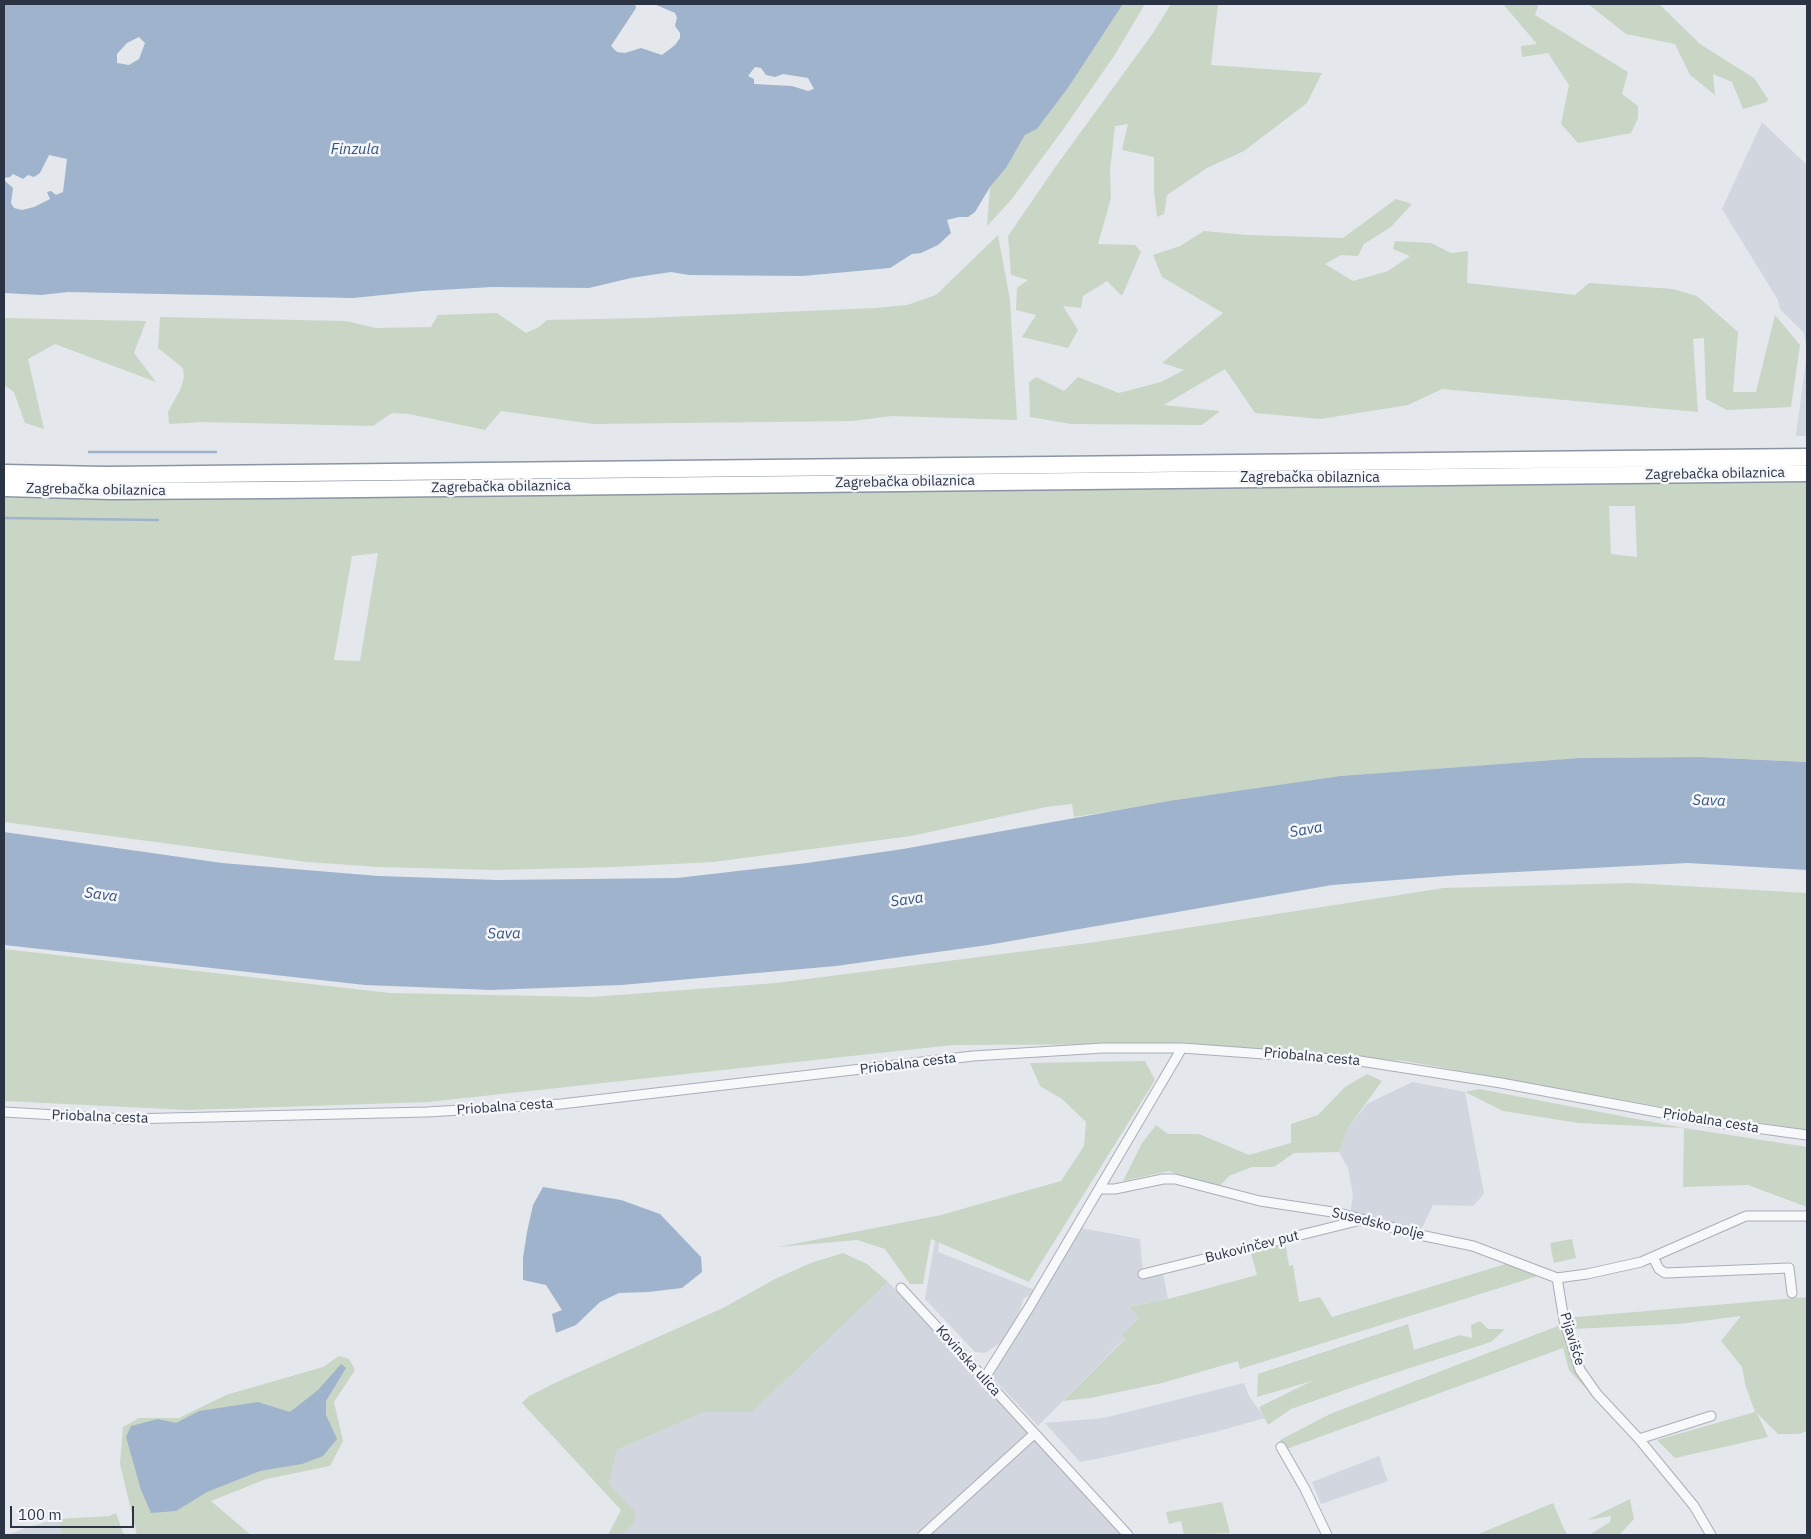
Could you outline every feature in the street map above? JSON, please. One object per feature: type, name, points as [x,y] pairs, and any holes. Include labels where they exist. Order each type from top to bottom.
[{"type":"highway","name":"Zagrebačka obilaznica","points":[[4,473],[106,476],[1807,457]]},
{"type":"highway","name":"Zagrebačka obilaznica","points":[[4,488],[111,491],[270,490],[1807,473]]},
{"type":"street","name":"Priobalna cesta","points":[[4,1112],[126,1119],[427,1112],[561,1104],[972,1056],[1103,1048],[1182,1048],[1360,1061],[1501,1083],[1711,1122],[1807,1135]]},
{"type":"street","points":[[984,1379],[1100,1189],[1182,1048]]},
{"type":"street","name":"Susedsko polje","points":[[1100,1189],[1115,1190],[1163,1179],[1175,1179],[1260,1202],[1339,1213],[1492,1252],[1557,1278]]},
{"type":"street","points":[[1557,1278],[1615,1268],[1653,1257],[1746,1216],[1807,1216]]},
{"type":"street","name":"Bukovinčev put","points":[[1143,1274],[1362,1220]]},
{"type":"street","points":[[1653,1257],[1659,1269],[1666,1273],[1789,1268],[1792,1293]]},
{"type":"street","name":"Pijavišće","points":[[1557,1278],[1564,1320],[1580,1370],[1597,1394],[1640,1439],[1694,1506],[1710,1535]]},
{"type":"street","name":"Kovinska ulica","points":[[901,1288],[1128,1535]]},
{"type":"street","points":[[1640,1439],[1711,1416]]},
{"type":"street","points":[[923,1535],[1034,1434]]},
{"type":"street","points":[[1281,1447],[1306,1488],[1327,1535]]},
{"type":"shaded area","points":[[1762,122],[1807,165],[1807,352],[1804,333],[1780,309],[1778,300],[1722,209]]},
{"type":"shaded area","points":[[1807,352],[1807,436],[1796,436]]},
{"type":"shaded area","points":[[1412,1082],[1465,1092],[1484,1194],[1473,1206],[1433,1205],[1420,1232],[1350,1215],[1353,1195],[1348,1168],[1339,1152],[1348,1128],[1367,1104]]},
{"type":"shaded area","points":[[1081,1228],[1140,1239],[1143,1273],[1162,1267],[1168,1299],[1129,1307],[1139,1318],[1123,1335],[1125,1338],[1038,1426],[994,1379],[994,1371]]},
{"type":"shaded area","points":[[936,1235],[940,1236],[938,1252],[1035,1290],[1024,1298],[1016,1321],[1003,1341],[985,1353],[975,1352],[925,1299]]},
{"type":"shaded area","points":[[888,1282],[1123,1535],[622,1535],[633,1525],[609,1484],[617,1450],[704,1412],[752,1411]]},
{"type":"shaded area","points":[[1244,1383],[1249,1396],[1265,1418],[1215,1432],[1101,1458],[1080,1462],[1045,1423],[1103,1418]]},
{"type":"shaded area","points":[[1379,1456],[1388,1481],[1321,1504],[1312,1482]]},
{"type":"shaded area","points":[[58,1519],[62,1535],[7,1535],[31,1526]]},
{"type":"green space","points":[[1123,4],[1145,4],[1114,56],[1062,131],[1011,200],[987,226],[990,187],[1006,168],[1025,135],[1037,129],[1068,88]]},
{"type":"green space","points":[[1171,4],[1218,4],[1211,65],[1322,73],[1307,103],[1244,151],[1207,168],[1167,195],[1164,214],[1157,217],[1154,191],[1154,157],[1122,150],[1128,124],[1115,126],[1110,171],[1111,198],[1098,244],[1135,245],[1141,252],[1122,296],[1107,281],[1083,296],[1081,308],[1063,306],[1078,330],[1068,348],[1022,337],[1036,315],[1016,310],[1017,288],[1028,280],[1011,275],[1008,236],[1056,166],[1153,33]]},
{"type":"green space","points":[[1503,4],[1536,4],[1538,6],[1535,15],[1628,72],[1622,94],[1638,106],[1638,118],[1631,133],[1578,143],[1561,124],[1569,85],[1548,53],[1522,57],[1521,46],[1537,44]]},
{"type":"green space","points":[[1588,4],[1659,4],[1700,44],[1754,78],[1768,99],[1767,102],[1743,109],[1732,82],[1713,74],[1715,95],[1690,75],[1675,44],[1626,34]]},
{"type":"green space","points":[[1396,199],[1412,204],[1391,227],[1364,244],[1358,256],[1341,255],[1325,264],[1353,281],[1388,271],[1410,256],[1393,249],[1395,241],[1431,243],[1451,253],[1468,251],[1467,283],[1575,295],[1589,283],[1673,289],[1697,296],[1738,332],[1733,392],[1756,392],[1775,315],[1800,345],[1791,407],[1727,410],[1706,399],[1704,338],[1693,339],[1698,412],[1442,389],[1408,405],[1321,419],[1255,413],[1225,369],[1164,405],[1220,411],[1202,425],[1071,424],[1030,417],[1029,382],[1036,377],[1064,391],[1078,377],[1119,393],[1161,382],[1184,370],[1162,363],[1223,313],[1162,277],[1153,255],[1180,246],[1204,231],[1247,235],[1343,238]]},
{"type":"green space","points":[[998,235],[1010,300],[1017,420],[892,416],[853,421],[593,424],[501,411],[485,430],[409,414],[392,413],[373,426],[202,422],[169,424],[168,412],[181,388],[184,377],[183,368],[158,348],[160,317],[346,321],[376,328],[431,327],[438,315],[497,313],[526,333],[539,327],[547,320],[645,318],[907,305],[936,295]]},
{"type":"green space","points":[[4,318],[146,321],[134,353],[156,382],[55,344],[28,359],[44,429],[25,423],[14,392],[4,385]]},
{"type":"green space","points":[[1807,482],[1807,762],[1700,757],[1579,758],[1340,776],[1074,817],[1072,804],[1046,807],[911,836],[713,862],[613,867],[496,870],[379,867],[307,862],[4,822],[4,498],[164,500]],"holes":[[[1609,506],[1635,506],[1637,557],[1611,554]],[[378,553],[360,661],[334,660],[352,556]]]},
{"type":"green space","points":[[1632,883],[1807,893],[1807,1130],[1713,1116],[1405,1061],[1192,1044],[953,1045],[428,1102],[188,1110],[4,1101],[4,949],[390,993],[592,997],[776,983],[1096,942],[1444,888]]},
{"type":"green space","points":[[1145,1061],[1155,1080],[1029,1282],[931,1239],[923,1284],[910,1284],[885,1249],[857,1240],[778,1247],[941,1215],[1061,1181],[1084,1146],[1086,1122],[1062,1099],[1040,1086],[1030,1063]]},
{"type":"green space","points":[[1367,1074],[1382,1081],[1348,1128],[1339,1152],[1294,1153],[1274,1167],[1252,1167],[1229,1176],[1216,1190],[1169,1171],[1123,1181],[1142,1143],[1156,1125],[1168,1134],[1199,1134],[1249,1155],[1291,1143],[1291,1124],[1318,1115],[1345,1087]]},
{"type":"green space","points":[[1479,1089],[1684,1128],[1578,1123],[1503,1111],[1465,1092]]},
{"type":"green space","points":[[1684,1128],[1807,1147],[1807,1207],[1748,1185],[1683,1187]]},
{"type":"green space","points":[[1572,1239],[1576,1258],[1554,1263],[1550,1243]]},
{"type":"green space","points":[[1285,1242],[1289,1266],[1293,1265],[1299,1302],[1320,1297],[1332,1317],[1509,1263],[1541,1275],[1240,1369],[1238,1361],[1162,1383],[1090,1398],[1063,1401],[1125,1339],[1122,1335],[1139,1318],[1129,1307],[1168,1299],[1257,1275],[1250,1250]]},
{"type":"green space","points":[[843,1253],[867,1264],[888,1282],[752,1412],[704,1412],[617,1450],[609,1484],[636,1513],[633,1525],[622,1535],[608,1535],[621,1510],[522,1403],[529,1396],[559,1381],[723,1308],[775,1279],[811,1263]]},
{"type":"green space","points":[[1807,1297],[1807,1431],[1799,1434],[1778,1434],[1757,1413],[1768,1437],[1675,1458],[1657,1440],[1755,1412],[1745,1384],[1742,1367],[1721,1341],[1741,1316],[1678,1324],[1572,1329],[1566,1318]]},
{"type":"green space","points":[[1480,1321],[1488,1329],[1505,1329],[1491,1342],[1291,1409],[1268,1425],[1259,1407],[1312,1381],[1257,1397],[1258,1374],[1408,1324],[1414,1350],[1460,1335],[1472,1338],[1471,1325]]},
{"type":"green space","points":[[1563,1324],[1593,1383],[1611,1406],[1600,1404],[1569,1370],[1563,1348],[1284,1450],[1280,1440],[1330,1414]]},
{"type":"green space","points":[[339,1356],[349,1359],[355,1370],[334,1402],[343,1441],[330,1466],[266,1479],[211,1501],[251,1535],[137,1535],[120,1464],[123,1427],[139,1418],[179,1418],[226,1395],[323,1367]]},
{"type":"green space","points":[[1630,1499],[1634,1519],[1619,1535],[1589,1535],[1610,1522],[1611,1516],[1587,1520]]},
{"type":"green space","points":[[1222,1502],[1230,1533],[1184,1535],[1181,1521],[1169,1524],[1166,1512]]},
{"type":"green space","points":[[1553,1503],[1568,1535],[1476,1535]]},
{"type":"green space","points":[[116,1513],[124,1535],[62,1535],[58,1519],[109,1516]]},
{"type":"water","name":"Finzula","points":[[4,4],[635,4],[636,8],[611,46],[617,52],[625,53],[641,48],[662,55],[675,45],[680,38],[680,33],[675,26],[677,18],[675,13],[654,4],[1123,4],[1068,88],[1037,129],[1025,135],[1006,168],[990,187],[975,212],[968,217],[947,220],[951,233],[938,245],[921,253],[912,254],[890,268],[803,276],[689,275],[671,272],[631,278],[589,288],[492,287],[422,291],[353,298],[68,292],[41,295],[4,293],[4,180],[13,188],[11,203],[14,208],[22,210],[34,207],[50,199],[47,192],[51,191],[56,195],[63,192],[67,159],[49,155],[40,173],[34,177],[28,175],[23,179],[13,174],[10,177],[4,178]],"holes":[[[139,37],[145,43],[139,59],[129,65],[117,63],[117,54],[127,43]],[[755,67],[761,68],[766,75],[775,77],[783,74],[808,78],[814,89],[808,91],[792,86],[754,84],[754,79],[748,76]]]},
{"type":"water","name":"Sava","points":[[1700,757],[1807,762],[1807,870],[1688,863],[1459,875],[1332,885],[988,945],[836,966],[622,985],[491,990],[365,985],[4,945],[4,832],[222,863],[378,876],[498,880],[677,878],[807,863],[903,849],[1169,801],[1340,776],[1579,758]]},
{"type":"water","points":[[543,1187],[621,1200],[660,1214],[701,1257],[702,1272],[682,1288],[619,1293],[600,1302],[576,1325],[556,1333],[552,1314],[562,1310],[546,1285],[523,1280],[523,1258],[527,1232],[533,1205]]},
{"type":"water","points":[[341,1364],[346,1368],[326,1401],[326,1415],[337,1439],[323,1456],[302,1464],[260,1471],[207,1492],[176,1511],[151,1513],[141,1490],[126,1437],[131,1426],[158,1419],[176,1423],[199,1411],[258,1402],[290,1412],[318,1390]]},
{"type":"waterway","points":[[89,452],[216,452]]},
{"type":"waterway","points":[[4,518],[158,520]]}]
